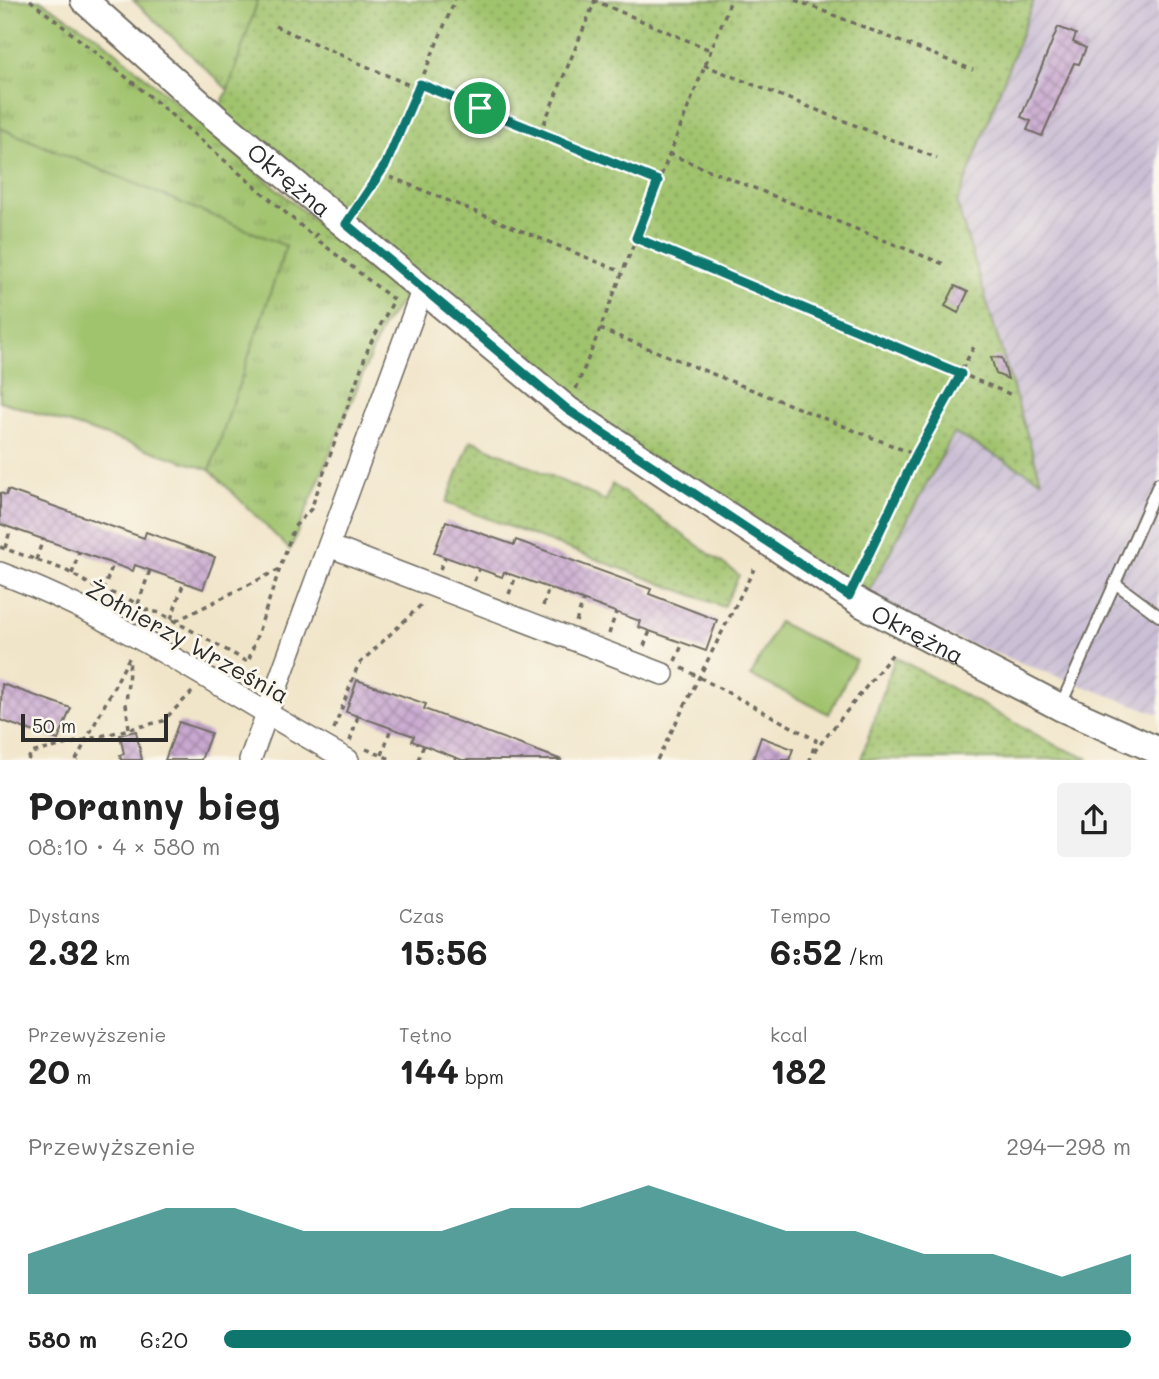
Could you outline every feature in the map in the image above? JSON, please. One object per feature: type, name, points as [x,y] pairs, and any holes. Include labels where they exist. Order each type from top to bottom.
[{"type":"street","name":"Okrężna","points":[[72,0],[102,20],[568,410],[849,596],[1060,707],[1159,751]]},
{"type":"street","name":"Okrężna","points":[[84,0],[102,20]]},
{"type":"street","points":[[250,760],[423,288]]},
{"type":"street","points":[[329,546],[435,587],[668,668]]},
{"type":"street","name":"Żołnierzy Września","points":[[0,573],[31,585],[144,640],[267,716],[346,747]]},
{"type":"lane","points":[[1060,707],[1159,483]]},
{"type":"lane","points":[[1115,583],[1159,616]]},
{"type":"path","points":[[540,133],[594,0],[710,50]]},
{"type":"path","points":[[568,410],[731,0]]},
{"type":"path","points":[[796,0],[973,70]]},
{"type":"path","points":[[346,224],[381,173],[453,1]]},
{"type":"path","points":[[275,26],[658,181]]},
{"type":"path","points":[[704,65],[937,158]]},
{"type":"path","points":[[668,154],[946,265]]},
{"type":"path","points":[[381,173],[622,272]]},
{"type":"path","points":[[11,528],[2,548],[72,574],[103,591],[125,597],[248,662],[294,527],[311,509],[369,346],[394,300],[314,237]]},
{"type":"path","points":[[636,238],[1012,395]]},
{"type":"path","points":[[600,329],[916,455]]},
{"type":"path","points":[[849,596],[916,455],[976,342]]},
{"type":"path","points":[[36,560],[43,539]]},
{"type":"path","points":[[72,574],[79,552]]},
{"type":"path","points":[[103,591],[113,564]]},
{"type":"path","points":[[173,620],[279,569]]},
{"type":"path","points":[[657,760],[754,569]]},
{"type":"path","points":[[138,604],[150,570]]},
{"type":"path","points":[[506,603],[516,576]]},
{"type":"path","points":[[173,620],[184,582]]},
{"type":"path","points":[[333,737],[334,727],[358,665],[411,617],[435,587]]},
{"type":"path","points":[[540,615],[549,588]]},
{"type":"path","points":[[574,627],[583,601]]},
{"type":"path","points":[[109,623],[147,610]]},
{"type":"path","points":[[608,639],[616,612]]},
{"type":"path","points":[[643,651],[650,631]]},
{"type":"path","points":[[668,668],[683,643]]},
{"type":"path","points":[[810,760],[895,651]]},
{"type":"path","points":[[76,760],[131,654],[126,704],[129,728]]},
{"type":"path","points":[[698,678],[816,740],[813,754]]},
{"type":"path","points":[[28,760],[31,754],[88,737],[163,721],[193,690]]},
{"type":"path","points":[[358,716],[346,747],[393,760]]},
{"type":"path","points":[[382,755],[391,728]]},
{"type":"path","points":[[418,760],[424,745]]},
{"type":"shaded area","points":[[1034,0],[1159,0],[1159,714],[862,604],[954,433],[1041,479],[957,204]]},
{"type":"green space","points":[[0,0],[40,0],[100,38],[405,298],[383,325],[290,550],[210,470],[286,246],[0,128]]},
{"type":"green space","points":[[133,0],[258,0],[228,90]]},
{"type":"green space","points":[[258,0],[1034,0],[957,204],[1041,480],[954,433],[862,604],[568,410],[215,117],[228,90]]},
{"type":"green space","points":[[0,128],[286,246],[210,470],[0,401]]},
{"type":"green space","points":[[471,440],[606,501],[612,484],[739,575],[724,607],[446,503]]},
{"type":"green space","points":[[778,622],[856,660],[829,714],[751,676]]},
{"type":"green space","points":[[895,657],[1055,745],[1089,759],[861,759]]},
{"type":"building","points":[[1058,27],[1076,34],[1073,42],[1086,48],[1079,64],[1074,63],[1042,136],[1027,130],[1031,121],[1021,117]]},
{"type":"building","points":[[955,286],[968,292],[958,313],[945,306]]},
{"type":"building","points":[[991,357],[1002,358],[1008,379],[996,374]]},
{"type":"building","points":[[8,490],[144,538],[146,532],[215,557],[203,589],[135,565],[133,571],[0,524],[0,493],[6,495]]},
{"type":"building","points":[[446,521],[514,545],[516,540],[651,589],[649,594],[717,620],[706,651],[638,627],[640,621],[549,588],[504,572],[502,577],[434,553]]},
{"type":"building","points":[[357,680],[426,704],[424,709],[562,760],[462,760],[412,741],[414,736],[346,712]]},
{"type":"building","points":[[2,684],[71,708],[58,740],[0,720]]},
{"type":"building","points":[[179,722],[211,733],[201,760],[165,760]]},
{"type":"building","points":[[136,731],[142,760],[121,760],[120,755],[124,754],[120,735]]},
{"type":"building","points":[[761,737],[793,749],[789,760],[753,760]]},
{"type":"route","points":[[420,84],[480,108],[658,181],[636,238],[961,374],[916,455],[849,596],[568,410],[346,224],[386,164],[420,84]]}]
